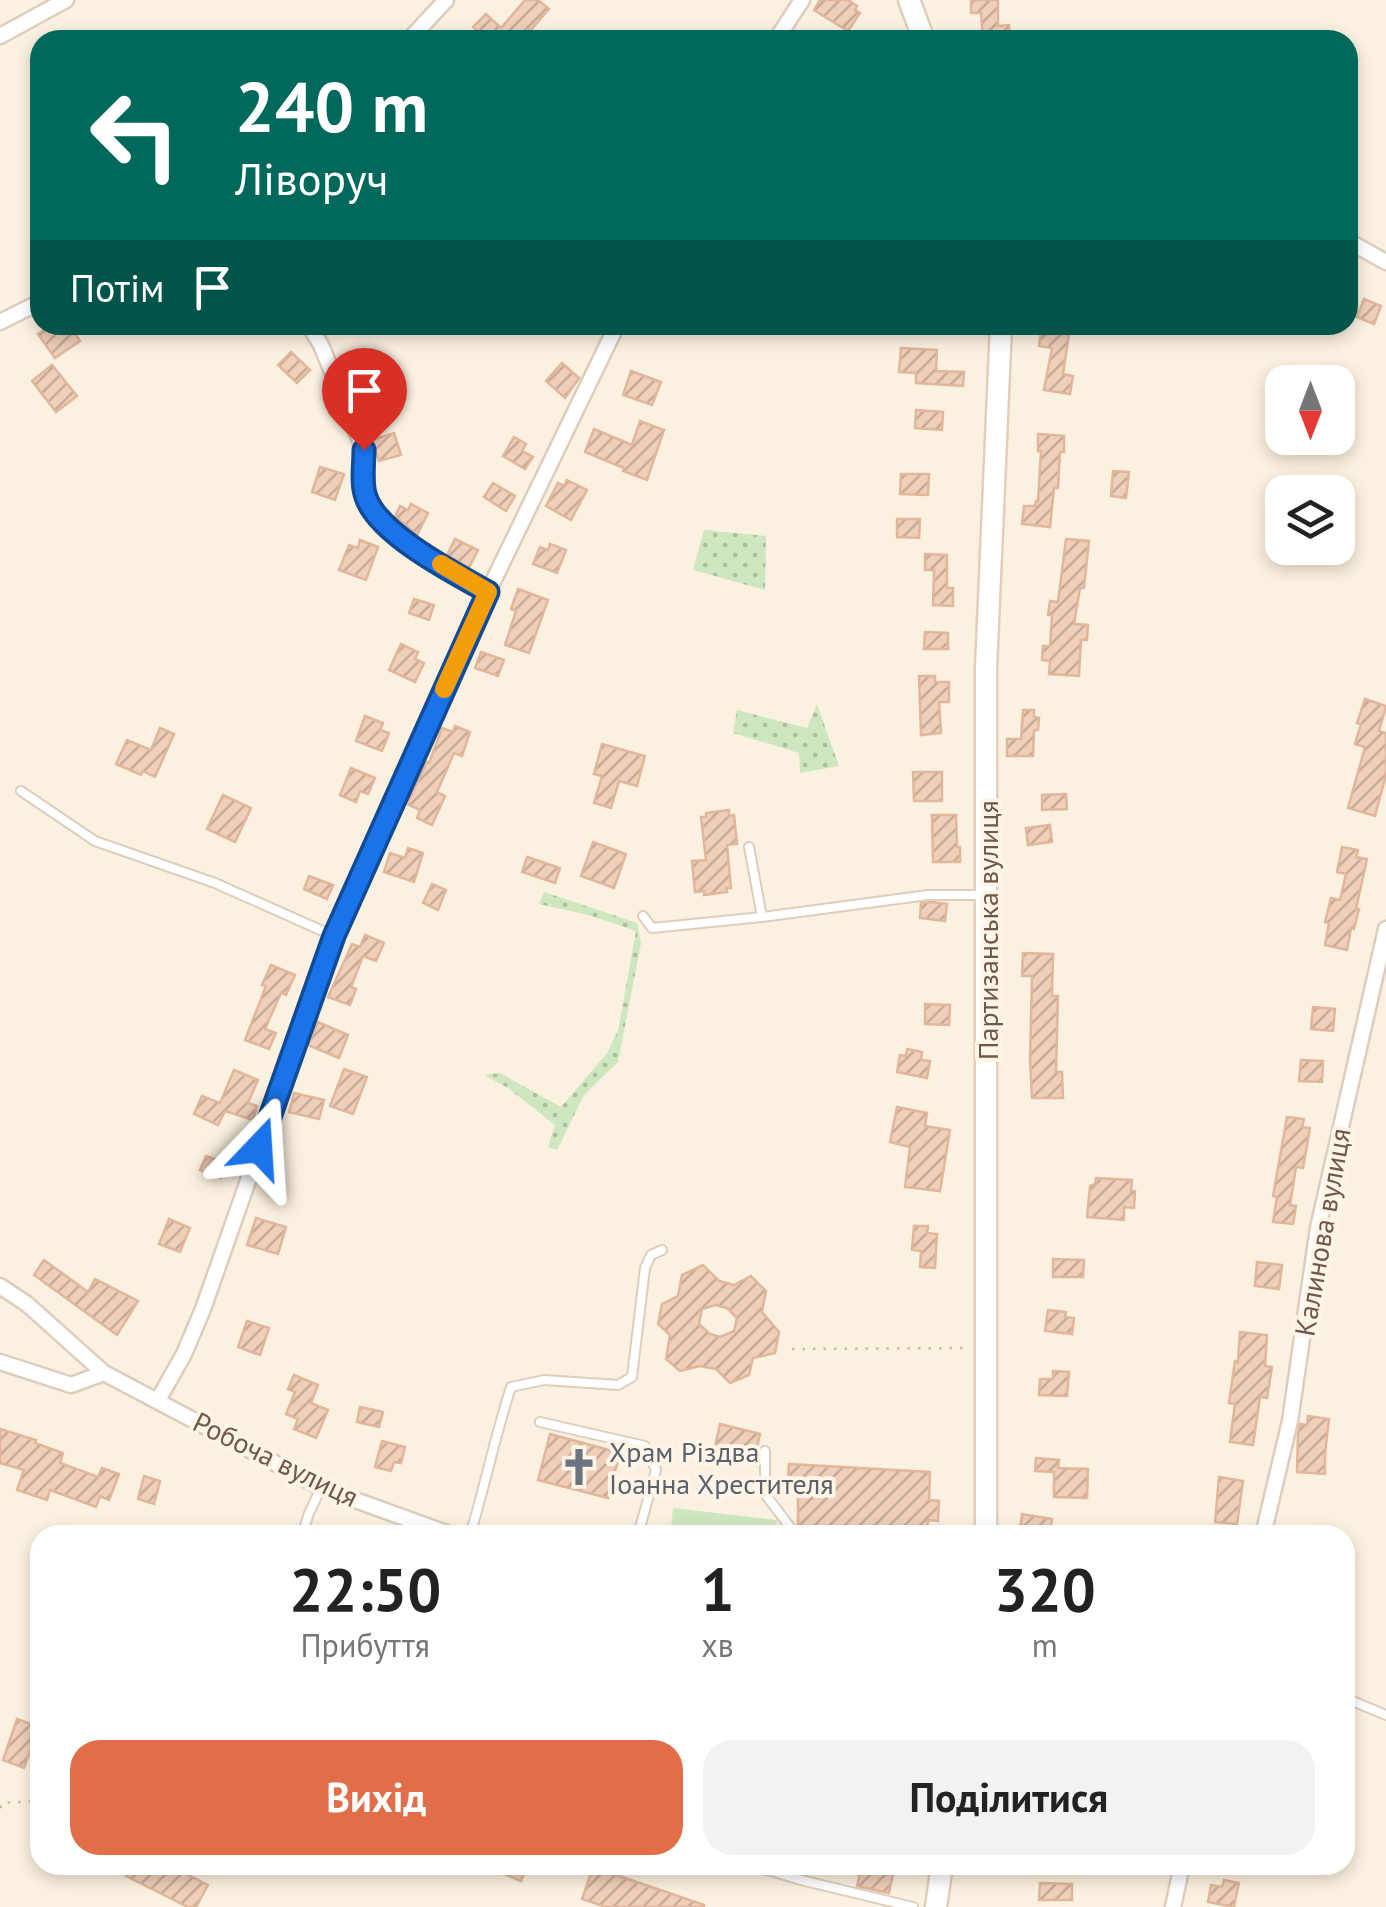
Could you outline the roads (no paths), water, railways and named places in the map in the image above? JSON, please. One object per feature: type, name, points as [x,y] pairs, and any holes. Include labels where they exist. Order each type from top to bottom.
[{"type":"main road","points":[[909,0],[920,30]]},
{"type":"main road","name":"Партизанська вулиця","points":[[986,1525],[986,668],[1001,335]]},
{"type":"main road","points":[[936,1907],[941,1875]]},
{"type":"street","points":[[0,36],[66,0]]},
{"type":"street","points":[[418,30],[446,0]]},
{"type":"street","points":[[782,30],[802,0]]},
{"type":"street","points":[[1358,247],[1386,262]]},
{"type":"street","points":[[0,322],[30,307]]},
{"type":"street","points":[[314,335],[364,450],[366,496],[376,514],[416,550],[488,592]]},
{"type":"street","points":[[158,1400],[203,1309],[334,936],[488,592],[613,335]]},
{"type":"street","name":"Калинова вулиця","points":[[1265,1525],[1290,1420],[1318,1228],[1386,929]]},
{"type":"street","name":"Робоча вулиця","points":[[0,1286],[27,1304],[104,1374],[322,1488],[424,1525]]},
{"type":"street","points":[[0,1362],[71,1385],[104,1374]]},
{"type":"street","points":[[1173,1907],[1180,1875]]},
{"type":"lane","points":[[21,791],[94,841],[215,883],[334,936]]},
{"type":"lane","points":[[749,847],[762,917]]},
{"type":"lane","points":[[643,916],[652,928],[928,895],[986,896]]},
{"type":"lane","points":[[473,1525],[512,1387],[544,1380],[618,1385],[632,1377],[645,1268],[651,1255],[662,1250]]},
{"type":"lane","points":[[540,1422],[645,1446],[656,1470],[641,1525]]},
{"type":"lane","points":[[765,1451],[765,1494],[788,1525]]},
{"type":"lane","points":[[305,1525],[322,1488]]},
{"type":"lane","points":[[1355,1702],[1386,1715]]},
{"type":"lane","points":[[784,1875],[913,1907]]},
{"type":"place","name":"Храм Різдва Іоанна Хрестителя","points":[[579,1467]]}]
